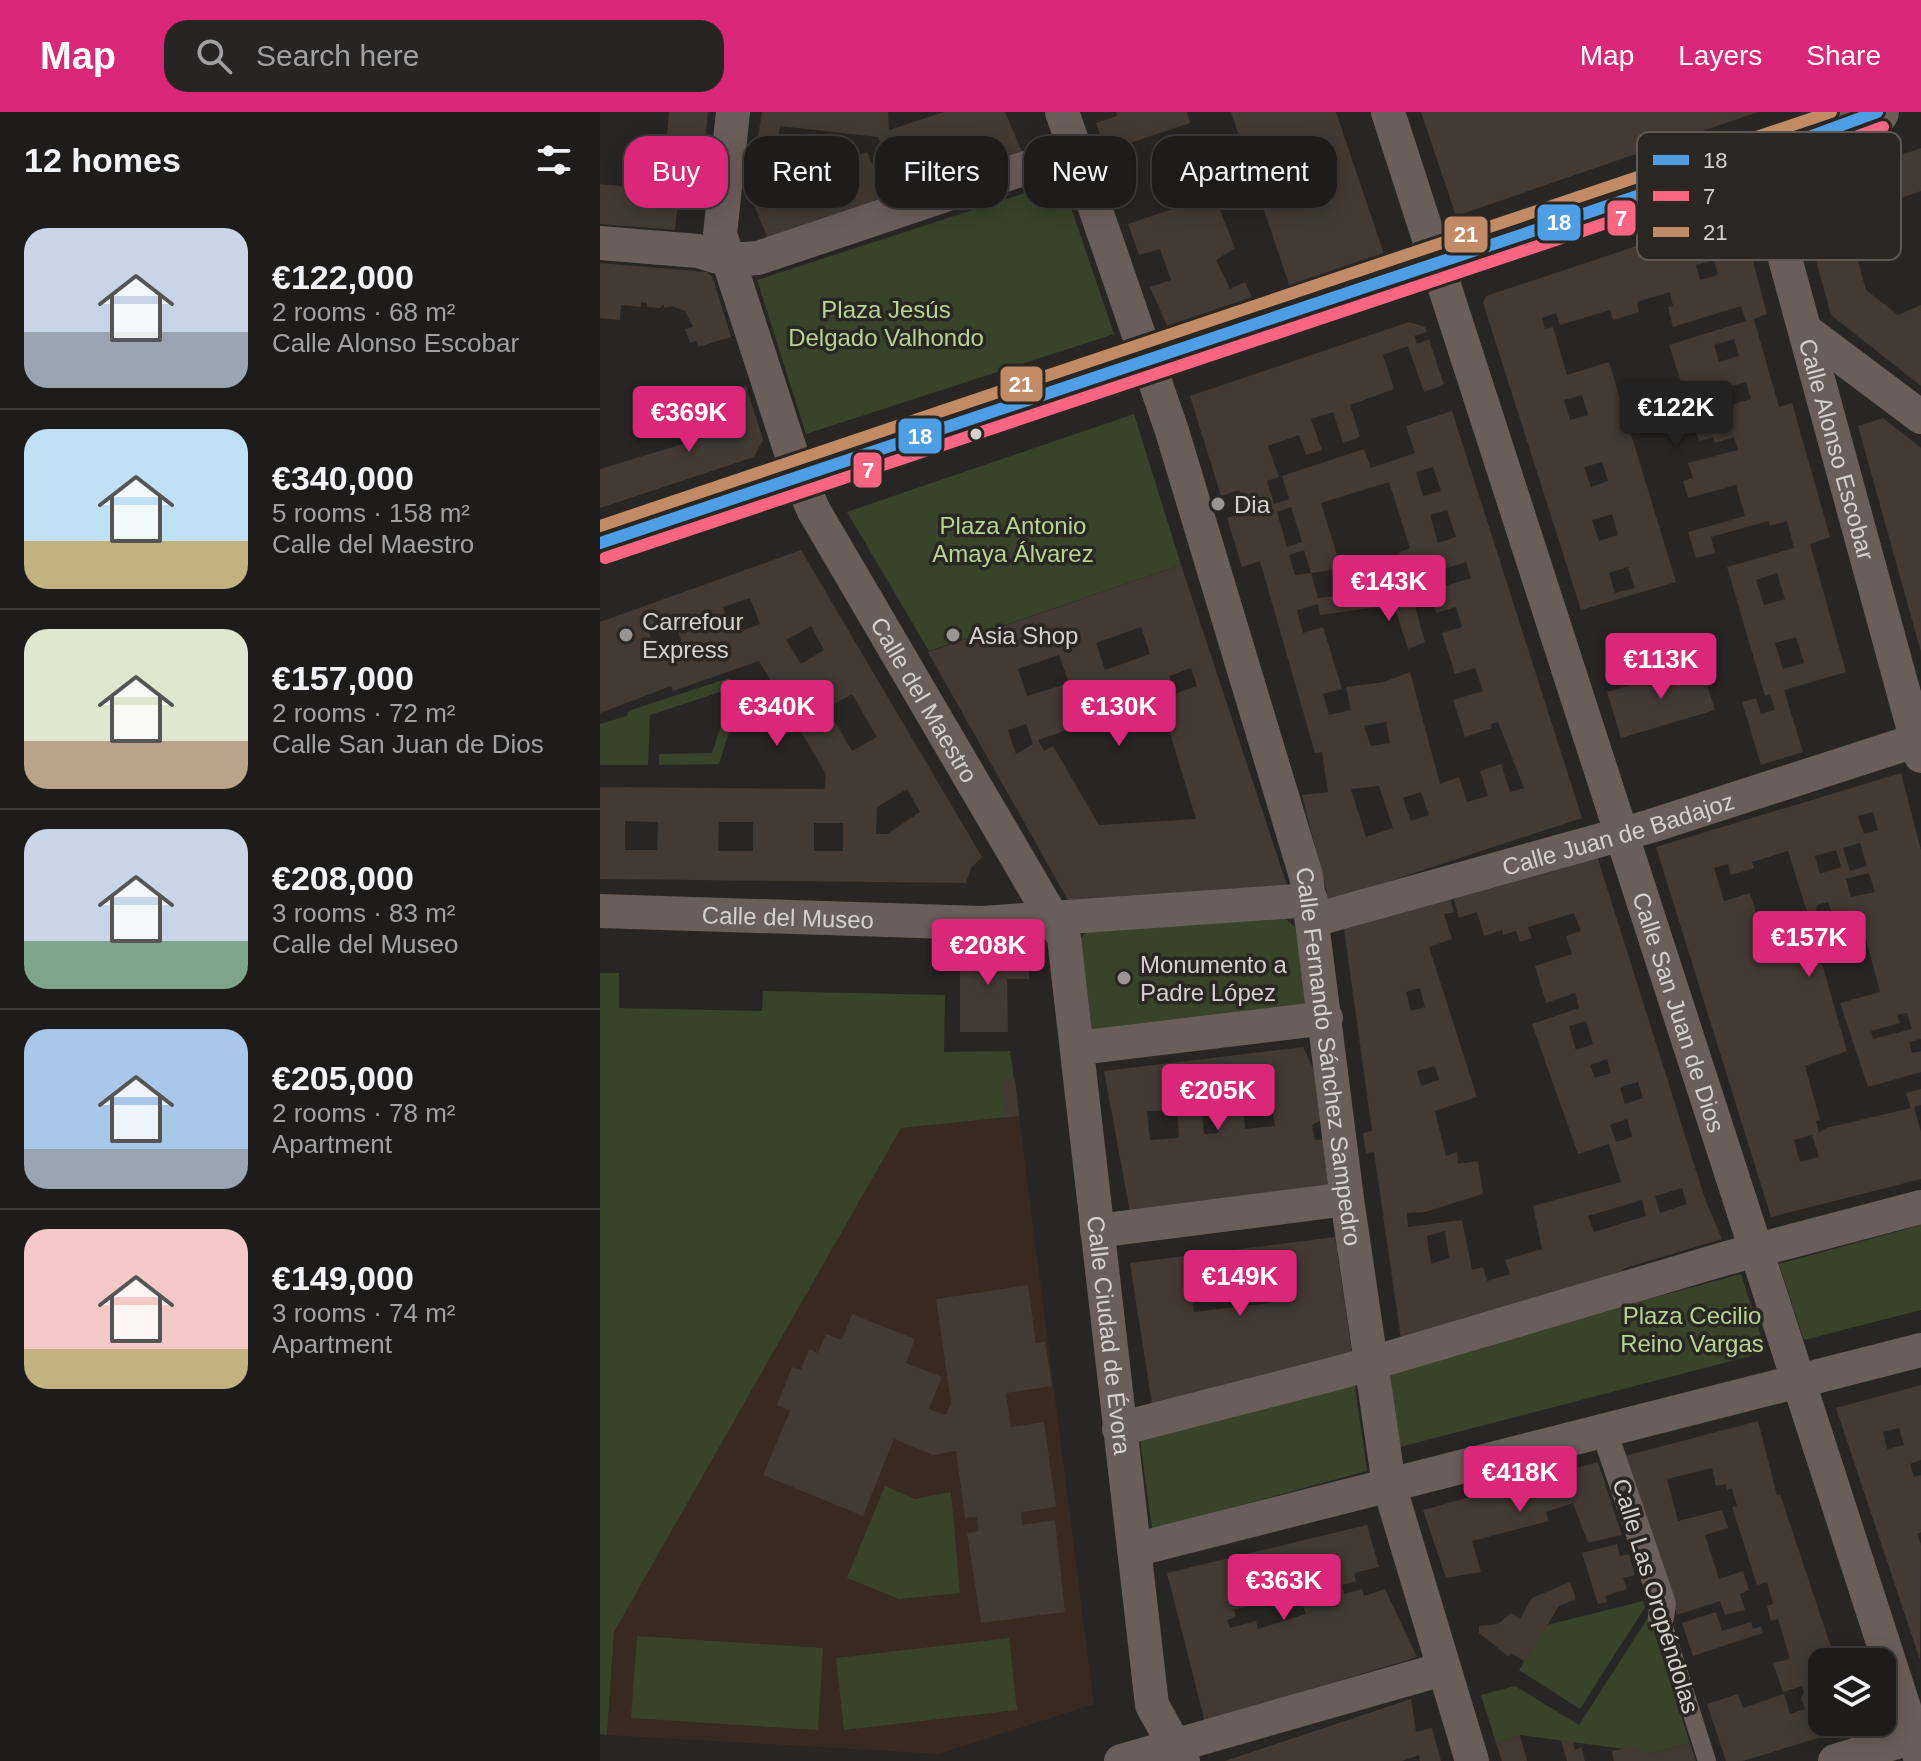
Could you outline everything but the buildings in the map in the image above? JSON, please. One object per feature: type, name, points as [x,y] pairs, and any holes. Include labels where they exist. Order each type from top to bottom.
[{"type":"street","name":"Calle del Maestro","points":[[733,112],[720,234],[799,477],[814,511],[1053,919]]},
{"type":"street","name":"Calle Fernando Sánchez Sampedro","points":[[1062,112],[1071,136]]},
{"type":"street","name":"Calle San Juan de Dios","points":[[1388,112],[1917,1748]]},
{"type":"street","points":[[1822,132],[1877,112]]},
{"type":"street","points":[[600,243],[698,251],[728,260],[758,258],[1024,168]]},
{"type":"street","points":[[600,543],[1637,196]]},
{"type":"street","name":"Calle Fernando Sánchez Sampedro","points":[[1096,208],[1148,360],[1312,910],[1347,1199],[1389,1485],[1472,1761]]},
{"type":"street","name":"Calle Alonso Escobar","points":[[1786,260],[1920,745]]},
{"type":"street","points":[[1805,330],[1921,417]]},
{"type":"street","name":"Calle Juan de Badajoz","points":[[1312,910],[1623,833],[1920,745]]},
{"type":"street","name":"Calle del Museo","points":[[600,911],[982,923],[1312,910]]},
{"type":"street","name":"Calle Ciudad de Évora","points":[[1053,919],[1064,938],[1078,1048],[1152,1705],[1179,1754]]},
{"type":"street","points":[[1078,1048],[1326,1018]]},
{"type":"street","points":[[1097,1231],[1347,1199]]},
{"type":"street","points":[[1119,1429],[1370,1363],[1755,1251],[1921,1207]]},
{"type":"street","points":[[1134,1550],[1921,1350]]},
{"type":"street","name":"Calle Las Oropéndolas","points":[[1604,1431],[1663,1604],[1661,1617]]},
{"type":"street","points":[[1121,1761],[1179,1754],[1443,1669]]},
{"type":"street","points":[[1835,1761],[1917,1748]]},
{"type":"lane","name":"Calle Las Oropéndolas","points":[[1661,1617],[1707,1761]]},
{"type":"shaded area","points":[[1019,1116],[1094,1704],[939,1754],[607,1735],[614,1632],[901,1128]]},
{"type":"green space","name":"Plaza Jesús Delgado Valhondo","points":[[1024,193],[1024,208],[1071,208],[1114,334],[806,434],[757,280],[979,208],[1008,208],[1008,199]]},
{"type":"green space","name":"Plaza Antonio Amaya Álvarez","points":[[1134,414],[1181,565],[929,651],[847,512]]},
{"type":"green space","points":[[729,678],[742,692],[734,718],[724,713],[730,697],[723,691],[650,715],[648,765],[600,765],[600,724],[627,716],[628,711]]},
{"type":"green space","points":[[722,722],[731,726],[719,764],[659,765],[659,754],[712,753]]},
{"type":"green space","points":[[1286,919],[1295,927],[1306,1005],[1091,1030],[1079,940],[1088,930]]},
{"type":"green space","points":[[600,973],[619,973],[619,1008],[762,1011],[763,991],[945,995],[944,1052],[1010,1051],[1019,1116],[901,1128],[614,1632],[607,1735],[600,1734]]},
{"type":"green space","name":"Plaza Cecilio Reino Vargas","points":[[1921,1225],[1921,1310],[1804,1340],[1779,1264]]},
{"type":"green space","name":"Plaza Cecilio Reino Vargas","points":[[1741,1274],[1766,1352],[1400,1447],[1384,1371]]},
{"type":"green space","points":[[1354,1379],[1367,1471],[1152,1529],[1139,1433]]},
{"type":"green space","points":[[885,1486],[915,1499],[951,1492],[960,1593],[899,1599],[847,1578]]},
{"type":"green space","points":[[1643,1601],[1645,1607],[1580,1709],[1519,1670],[1547,1625]]},
{"type":"green space","points":[[1649,1616],[1690,1743],[1654,1753],[1520,1735],[1496,1743],[1481,1695],[1515,1686],[1579,1725]]},
{"type":"green space","points":[[637,1636],[823,1648],[818,1730],[631,1718]]},
{"type":"green space","points":[[1009,1638],[1017,1710],[844,1730],[836,1658]]},
{"type":"transit line","name":"21","points":[[1772,132],[1831,112]]},
{"type":"transit line","name":"18","points":[[1822,132],[1877,112]]},
{"type":"transit line","name":"7","points":[[1869,132],[1883,127]]},
{"type":"transit line","name":"21","points":[[600,526],[1637,177]]},
{"type":"transit line","name":"18","points":[[600,543],[1637,196]]},
{"type":"transit line","name":"7","points":[[605,558],[1637,213]]},
{"type":"place","name":"Dia","points":[[1218,504]]},
{"type":"place","name":"Carrefour Express","points":[[626,635]]},
{"type":"place","name":"Asia Shop","points":[[953,635]]},
{"type":"place","name":"Monumento a Padre López","points":[[1124,978]]}]
